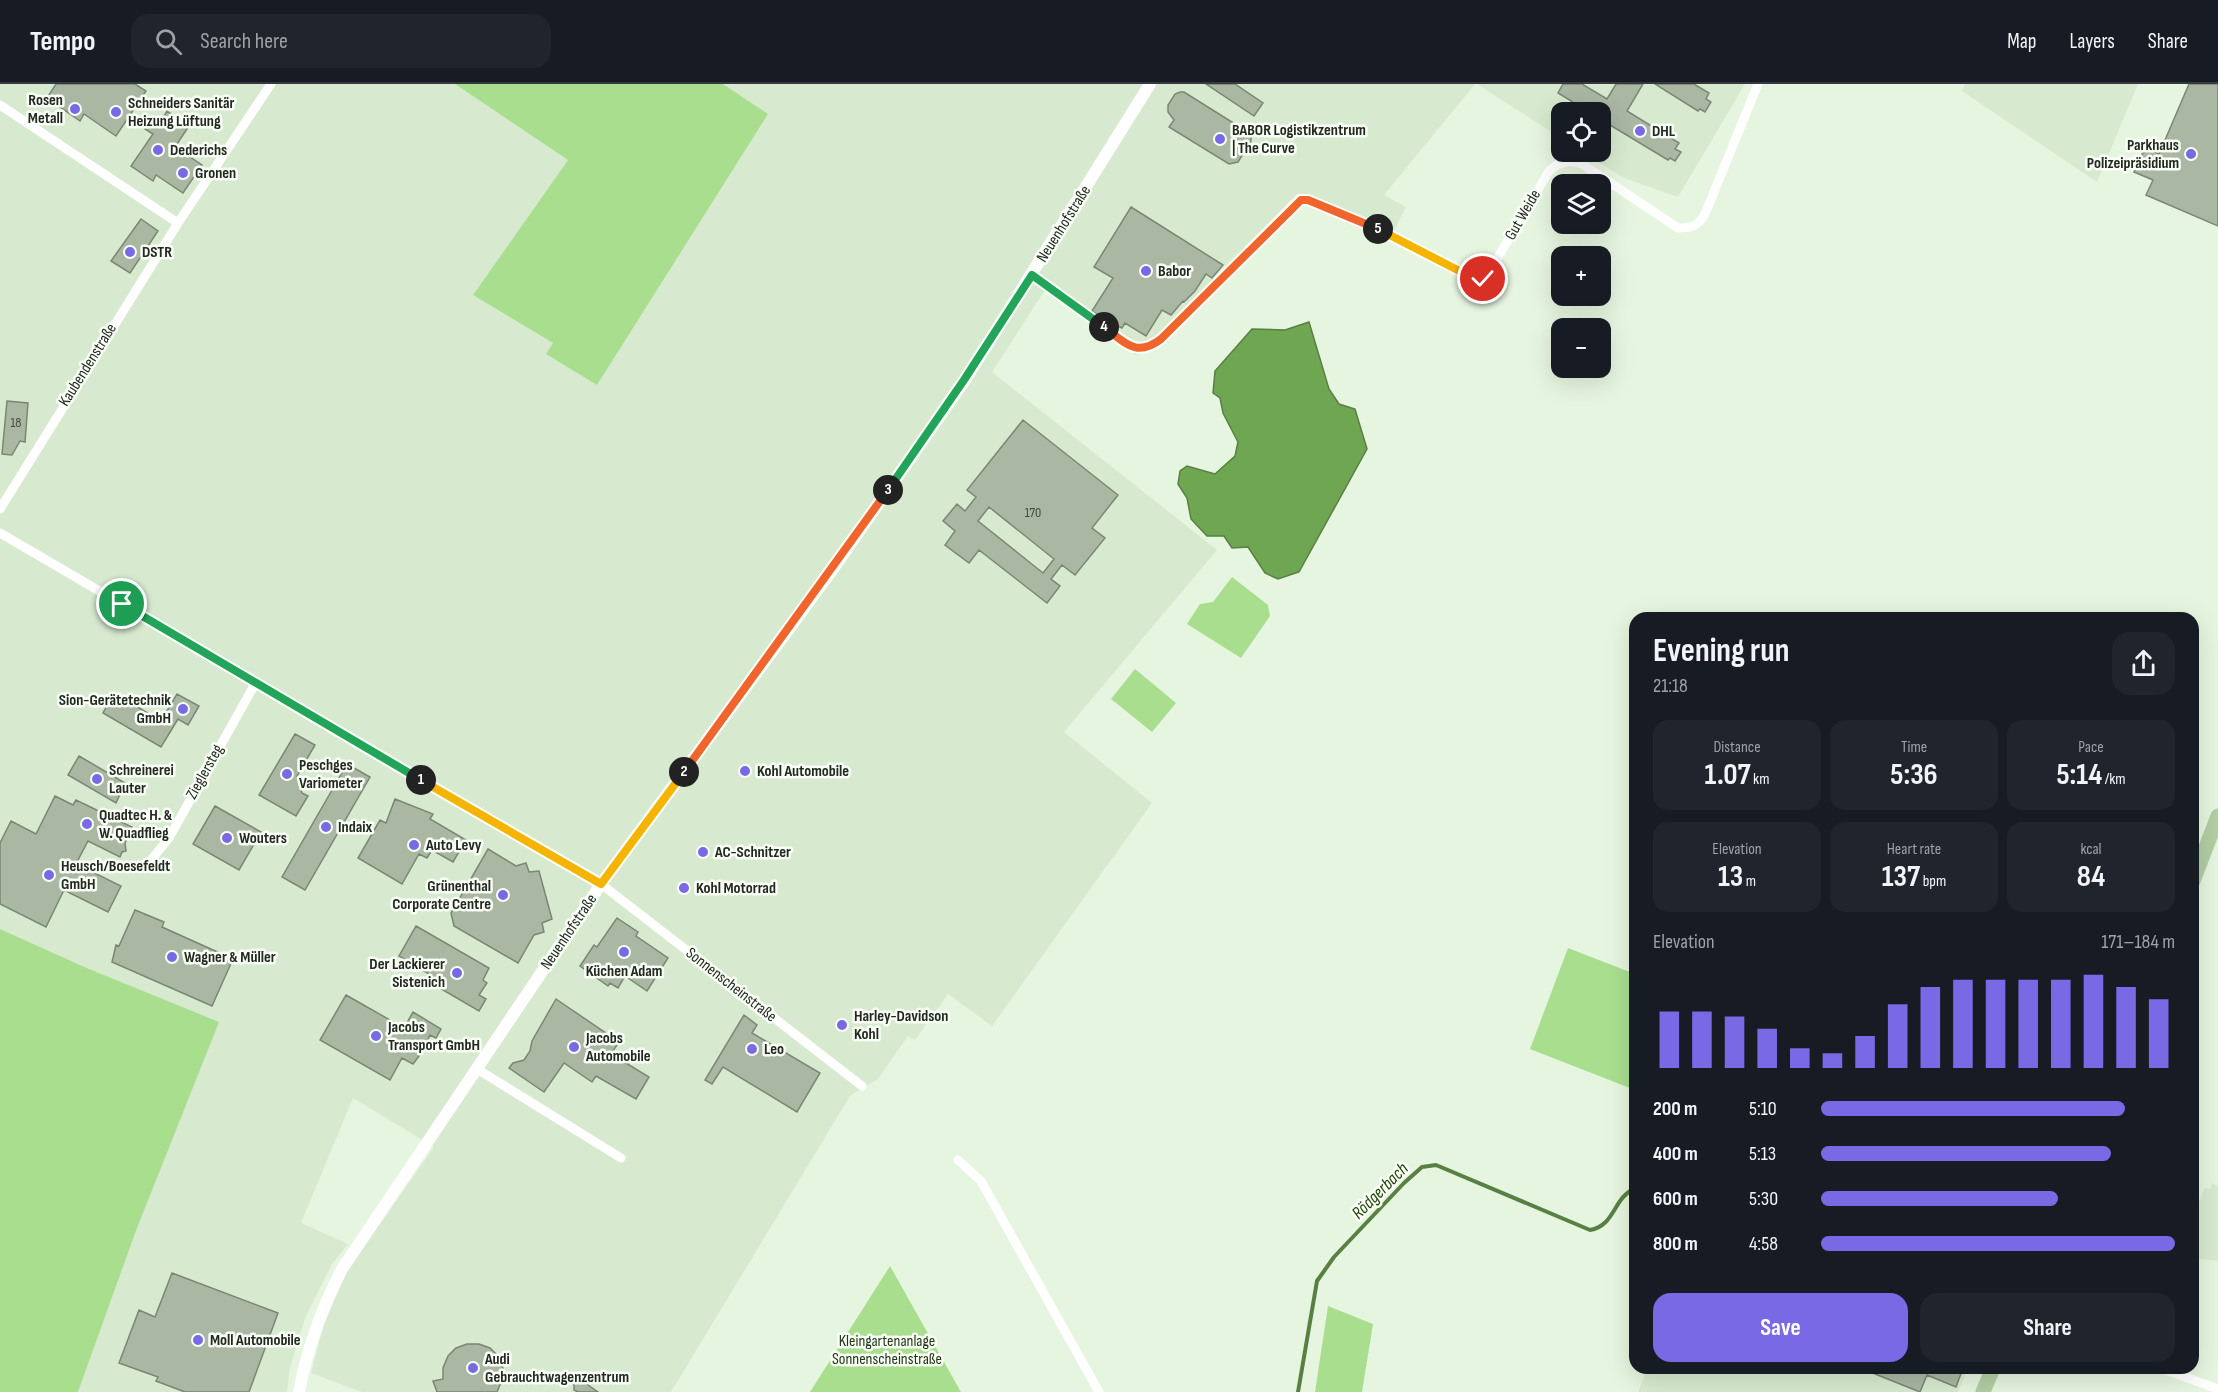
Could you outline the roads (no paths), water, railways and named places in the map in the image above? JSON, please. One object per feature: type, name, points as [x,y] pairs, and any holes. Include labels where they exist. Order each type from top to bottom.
[{"type":"main road","points":[[2199,865],[2218,816]]},
{"type":"main road","points":[[1983,1392],[1990,1374]]},
{"type":"street","name":"Kaubendenstraße","points":[[0,509],[178,223],[271,84]]},
{"type":"street","name":"Neuenhofstraße","points":[[299,1392],[303,1371],[319,1322],[342,1269],[601,884],[830,573],[964,380],[1150,84]]},
{"type":"street","name":"Gut Weide","points":[[1032,275],[1132,348],[1142,350],[1151,347],[1161,339],[1301,200],[1308,200],[1369,225],[1475,279],[1483,279],[1488,274],[1549,171],[1564,162],[1582,164],[1678,228],[1691,228],[1698,225],[1706,213],[1758,84]]},
{"type":"street","points":[[0,105],[178,223]]},
{"type":"street","name":"Sonnenscheinstraße","points":[[0,533],[601,884],[861,1086]]},
{"type":"street","name":"Zieglersteg","points":[[151,860],[169,838],[256,682]]},
{"type":"street","points":[[477,1069],[621,1158]]},
{"type":"street","points":[[958,1160],[981,1181],[1099,1392]]},
{"type":"street","points":[[2178,1374],[2218,1389]]},
{"type":"waterway","name":"Rödgerbach","points":[[1298,1392],[1317,1281],[1334,1257],[1422,1167],[1436,1165],[1590,1230],[1604,1223],[1622,1198],[1629,1192]]},
{"type":"place","name":"Rosen Metall","points":[[75,109]]},
{"type":"place","name":"Schneiders Sanitär Heizung Lüftung","points":[[116,112]]},
{"type":"place","name":"DHL","points":[[1640,131]]},
{"type":"place","name":"BABOR Logistikzentrum | The Curve","points":[[1220,139]]},
{"type":"place","name":"Dederichs","points":[[158,150]]},
{"type":"place","name":"Parkhaus Polizeipräsidium","points":[[2191,154]]},
{"type":"place","name":"Gronen","points":[[183,173]]},
{"type":"place","name":"DSTR","points":[[130,252]]},
{"type":"place","name":"Babor","points":[[1146,271]]},
{"type":"place","name":"Sion-Gerätetechnik GmbH","points":[[183,709]]},
{"type":"place","name":"Kohl Automobile","points":[[745,771]]},
{"type":"place","name":"Peschges Variometer","points":[[287,774]]},
{"type":"place","name":"Schreinerei Lauter","points":[[97,779]]},
{"type":"place","name":"Quadtec H. & W. Quadflieg","points":[[87,824]]},
{"type":"place","name":"Indaix","points":[[326,827]]},
{"type":"place","name":"Wouters","points":[[227,838]]},
{"type":"place","name":"Auto Levy","points":[[414,845]]},
{"type":"place","name":"AC-Schnitzer","points":[[703,852]]},
{"type":"place","name":"Heusch/Boesefeldt GmbH","points":[[49,875]]},
{"type":"place","name":"Kohl Motorrad","points":[[684,888]]},
{"type":"place","name":"Grünenthal Corporate Centre","points":[[503,895]]},
{"type":"place","name":"Küchen Adam","points":[[624,952]]},
{"type":"place","name":"Wagner & Müller","points":[[172,957]]},
{"type":"place","name":"Der Lackierer Sistenich","points":[[457,973]]},
{"type":"place","name":"Harley-Davidson Kohl","points":[[842,1025]]},
{"type":"place","name":"Jacobs Transport GmbH","points":[[376,1036]]},
{"type":"place","name":"Jacobs Automobile","points":[[574,1047]]},
{"type":"place","name":"Leo","points":[[752,1049]]},
{"type":"place","name":"Moll Automobile","points":[[198,1340]]},
{"type":"place","name":"Audi Gebrauchtwagenzentrum","points":[[473,1368]]},
{"type":"park label","name":"Kleingartenanlage Sonnenscheinstraße","points":[[887,1350]]}]
